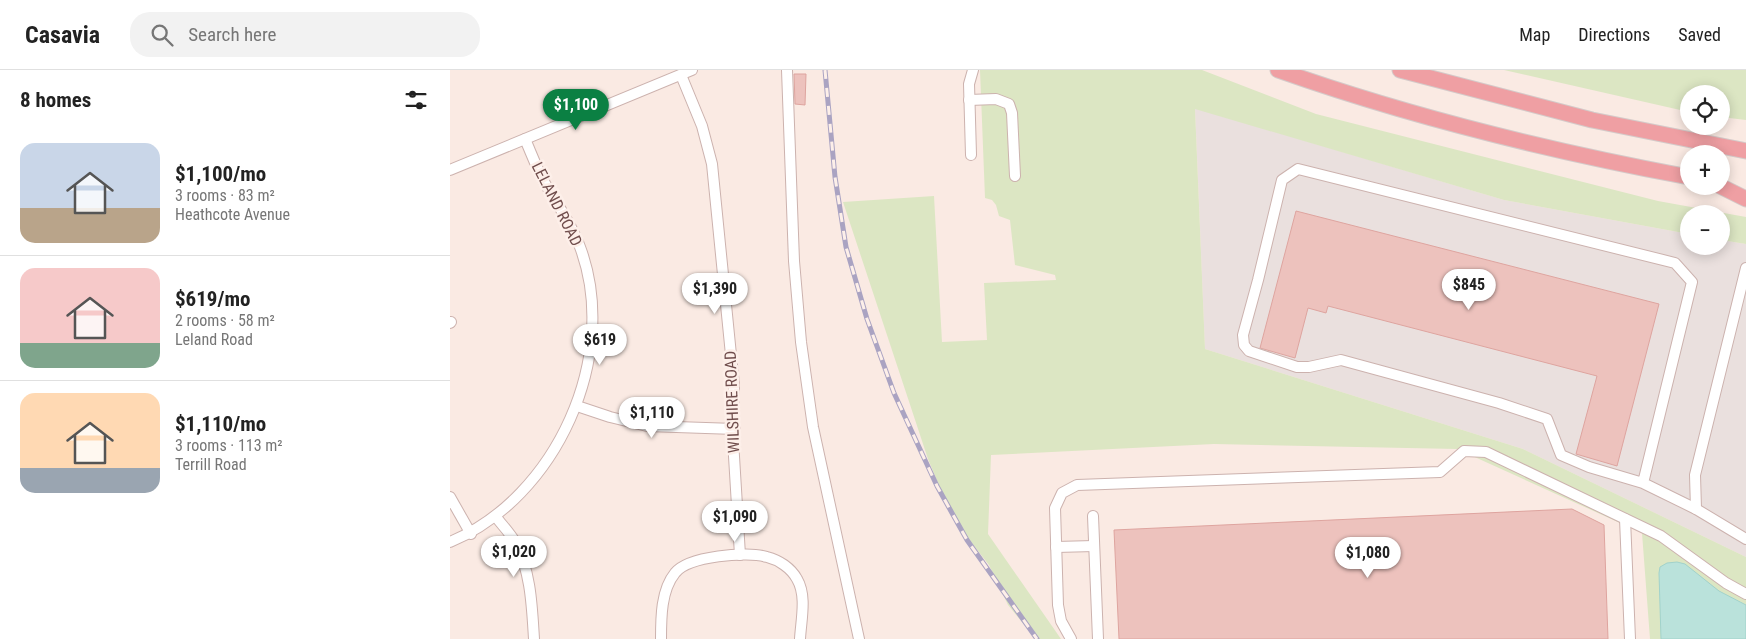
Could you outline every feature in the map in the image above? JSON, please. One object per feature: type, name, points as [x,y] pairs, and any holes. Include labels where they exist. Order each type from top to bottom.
[{"type":"highway","points":[[1278,70],[1428,116],[1585,157],[1680,175]]},
{"type":"highway","points":[[1400,70],[1592,120],[1746,151]]},
{"type":"highway","points":[[1730,186],[1746,187]]},
{"type":"highway","points":[[1730,190],[1746,199]]},
{"type":"street","points":[[450,170],[692,70]]},
{"type":"street","points":[[787,70],[794,269],[801,342],[814,427],[859,639]]},
{"type":"street","points":[[971,155],[969,84],[973,70]]},
{"type":"street","name":"WILSHIRE ROAD","points":[[681,75],[702,126],[712,164],[734,385],[735,497],[740,555]]},
{"type":"street","points":[[969,100],[996,99],[1009,104],[1012,113],[1015,176]]},
{"type":"street","name":"LELAND ROAD","points":[[450,542],[471,534],[496,517],[529,485],[555,450],[577,406],[587,368],[592,317],[589,282],[577,240],[566,216],[546,186],[525,139]]},
{"type":"street","points":[[1643,483],[1692,282],[1675,262],[1298,169],[1282,180],[1243,335],[1244,346],[1249,351],[1297,367],[1309,367],[1341,360],[1515,408],[1547,419],[1561,455],[1589,467],[1643,483],[1696,508],[1746,540]]},
{"type":"street","points":[[1696,508],[1695,475],[1746,268]]},
{"type":"street","points":[[577,406],[610,418],[646,426],[735,429]]},
{"type":"street","points":[[1071,639],[1061,621],[1058,605],[1055,508],[1062,493],[1077,485],[1440,472],[1464,451],[1474,450],[1486,452],[1661,536],[1726,583],[1746,594]]},
{"type":"street","points":[[450,497],[471,534]]},
{"type":"street","points":[[1093,516],[1098,639]]},
{"type":"street","points":[[496,517],[515,543],[524,566],[531,594],[534,639]]},
{"type":"street","points":[[1625,519],[1630,639]]},
{"type":"street","points":[[1056,548],[1094,546]]},
{"type":"street","points":[[661,639],[663,603],[674,574],[682,566],[707,558],[740,555],[766,556],[781,562],[798,580],[803,596],[800,639]]},
{"type":"shaded area","points":[[1195,108],[1504,200],[1680,232],[1680,255],[1730,255],[1730,241],[1746,244],[1746,557],[1523,449],[1205,349]]},
{"type":"green space","points":[[980,70],[1202,70],[1316,114],[1680,205],[1680,232],[1504,200],[1195,109],[1205,349],[1523,449],[1746,557],[1746,639],[1650,639],[1642,533],[1457,449],[1214,444],[991,455],[988,534],[1061,639],[1036,639],[1008,605],[989,565],[953,519],[928,459],[843,202],[934,196],[942,342],[987,340],[984,283],[1056,280],[1055,275],[1015,265],[1010,220],[999,216],[996,205],[992,200],[985,198]]},
{"type":"green space","points":[[1504,70],[1746,70],[1746,120],[1730,118],[1730,85],[1680,85],[1680,110]]},
{"type":"green space","points":[[1730,214],[1746,217],[1746,244],[1730,241]]},
{"type":"water","points":[[1677,562],[1685,564],[1719,591],[1746,605],[1746,639],[1661,639],[1660,567],[1667,563]]},
{"type":"building","points":[[794,74],[806,74],[805,105],[795,104]]},
{"type":"building","points":[[1296,211],[1659,304],[1617,466],[1576,454],[1597,376],[1328,306],[1326,313],[1308,308],[1295,358],[1260,348]]},
{"type":"building","points":[[1572,509],[1604,525],[1608,639],[1119,639],[1114,530]]},
{"type":"railway","points":[[825,70],[835,177],[846,247],[867,319],[894,393],[937,486],[967,540],[1037,639]]}]
